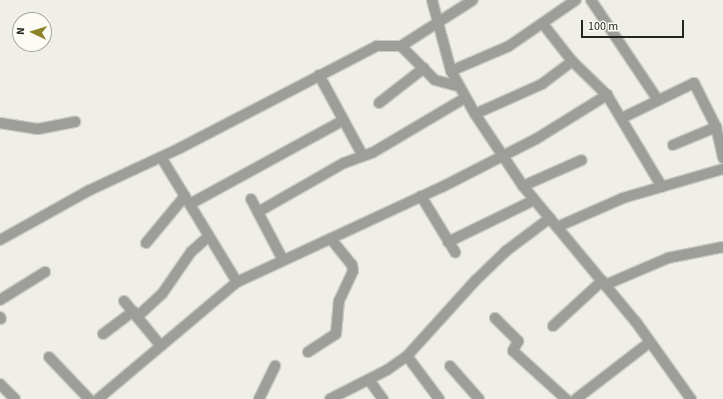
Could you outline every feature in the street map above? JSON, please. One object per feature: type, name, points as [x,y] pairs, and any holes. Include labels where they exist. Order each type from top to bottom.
[{"type":"street","points":[[432,0],[437,23],[457,86],[502,156],[534,200],[604,283],[650,342],[691,399]]},
{"type":"street","points":[[0,240],[90,190],[161,157],[377,46],[401,46],[473,0]]},
{"type":"street","points":[[451,71],[509,46],[576,0]]},
{"type":"street","points":[[591,0],[658,100]]},
{"type":"street","points":[[543,24],[572,62],[607,95],[662,187]]},
{"type":"street","points":[[401,46],[437,81],[457,86]]},
{"type":"street","points":[[475,114],[538,86],[572,62]]},
{"type":"street","points":[[379,103],[424,68]]},
{"type":"street","points":[[319,75],[363,156]]},
{"type":"street","points":[[622,118],[694,83],[716,127],[723,158]]},
{"type":"street","points":[[98,399],[237,282],[283,260],[332,240],[502,156],[607,95]]},
{"type":"street","points":[[258,212],[344,163],[363,156],[466,98]]},
{"type":"street","points":[[146,243],[187,200],[344,120]]},
{"type":"street","points":[[0,123],[38,129],[75,122]]},
{"type":"street","points":[[673,145],[716,127]]},
{"type":"street","points":[[161,157],[237,282]]},
{"type":"street","points":[[523,186],[582,160]]},
{"type":"street","points":[[557,227],[623,198],[723,169]]},
{"type":"street","points":[[421,196],[454,252]]},
{"type":"street","points":[[251,200],[283,260]]},
{"type":"street","points":[[448,242],[534,200]]},
{"type":"street","points":[[330,399],[370,380],[406,356],[476,280],[506,251],[550,218]]},
{"type":"street","points":[[103,334],[135,314],[162,294],[191,252],[209,236]]},
{"type":"street","points":[[308,352],[336,334],[339,301],[353,270],[352,266],[332,240]]},
{"type":"street","points":[[553,326],[604,283],[668,258],[723,247]]},
{"type":"street","points":[[0,300],[45,272]]},
{"type":"street","points":[[124,301],[161,346]]},
{"type":"street","points":[[495,318],[518,341],[513,351],[566,399]]},
{"type":"street","points":[[576,399],[650,342]]},
{"type":"street","points":[[406,356],[439,399]]},
{"type":"street","points":[[49,357],[89,399]]},
{"type":"street","points":[[259,399],[275,366]]},
{"type":"street","points":[[450,366],[479,399]]},
{"type":"street","points":[[370,380],[383,399]]},
{"type":"street","points":[[0,384],[15,399]]}]
